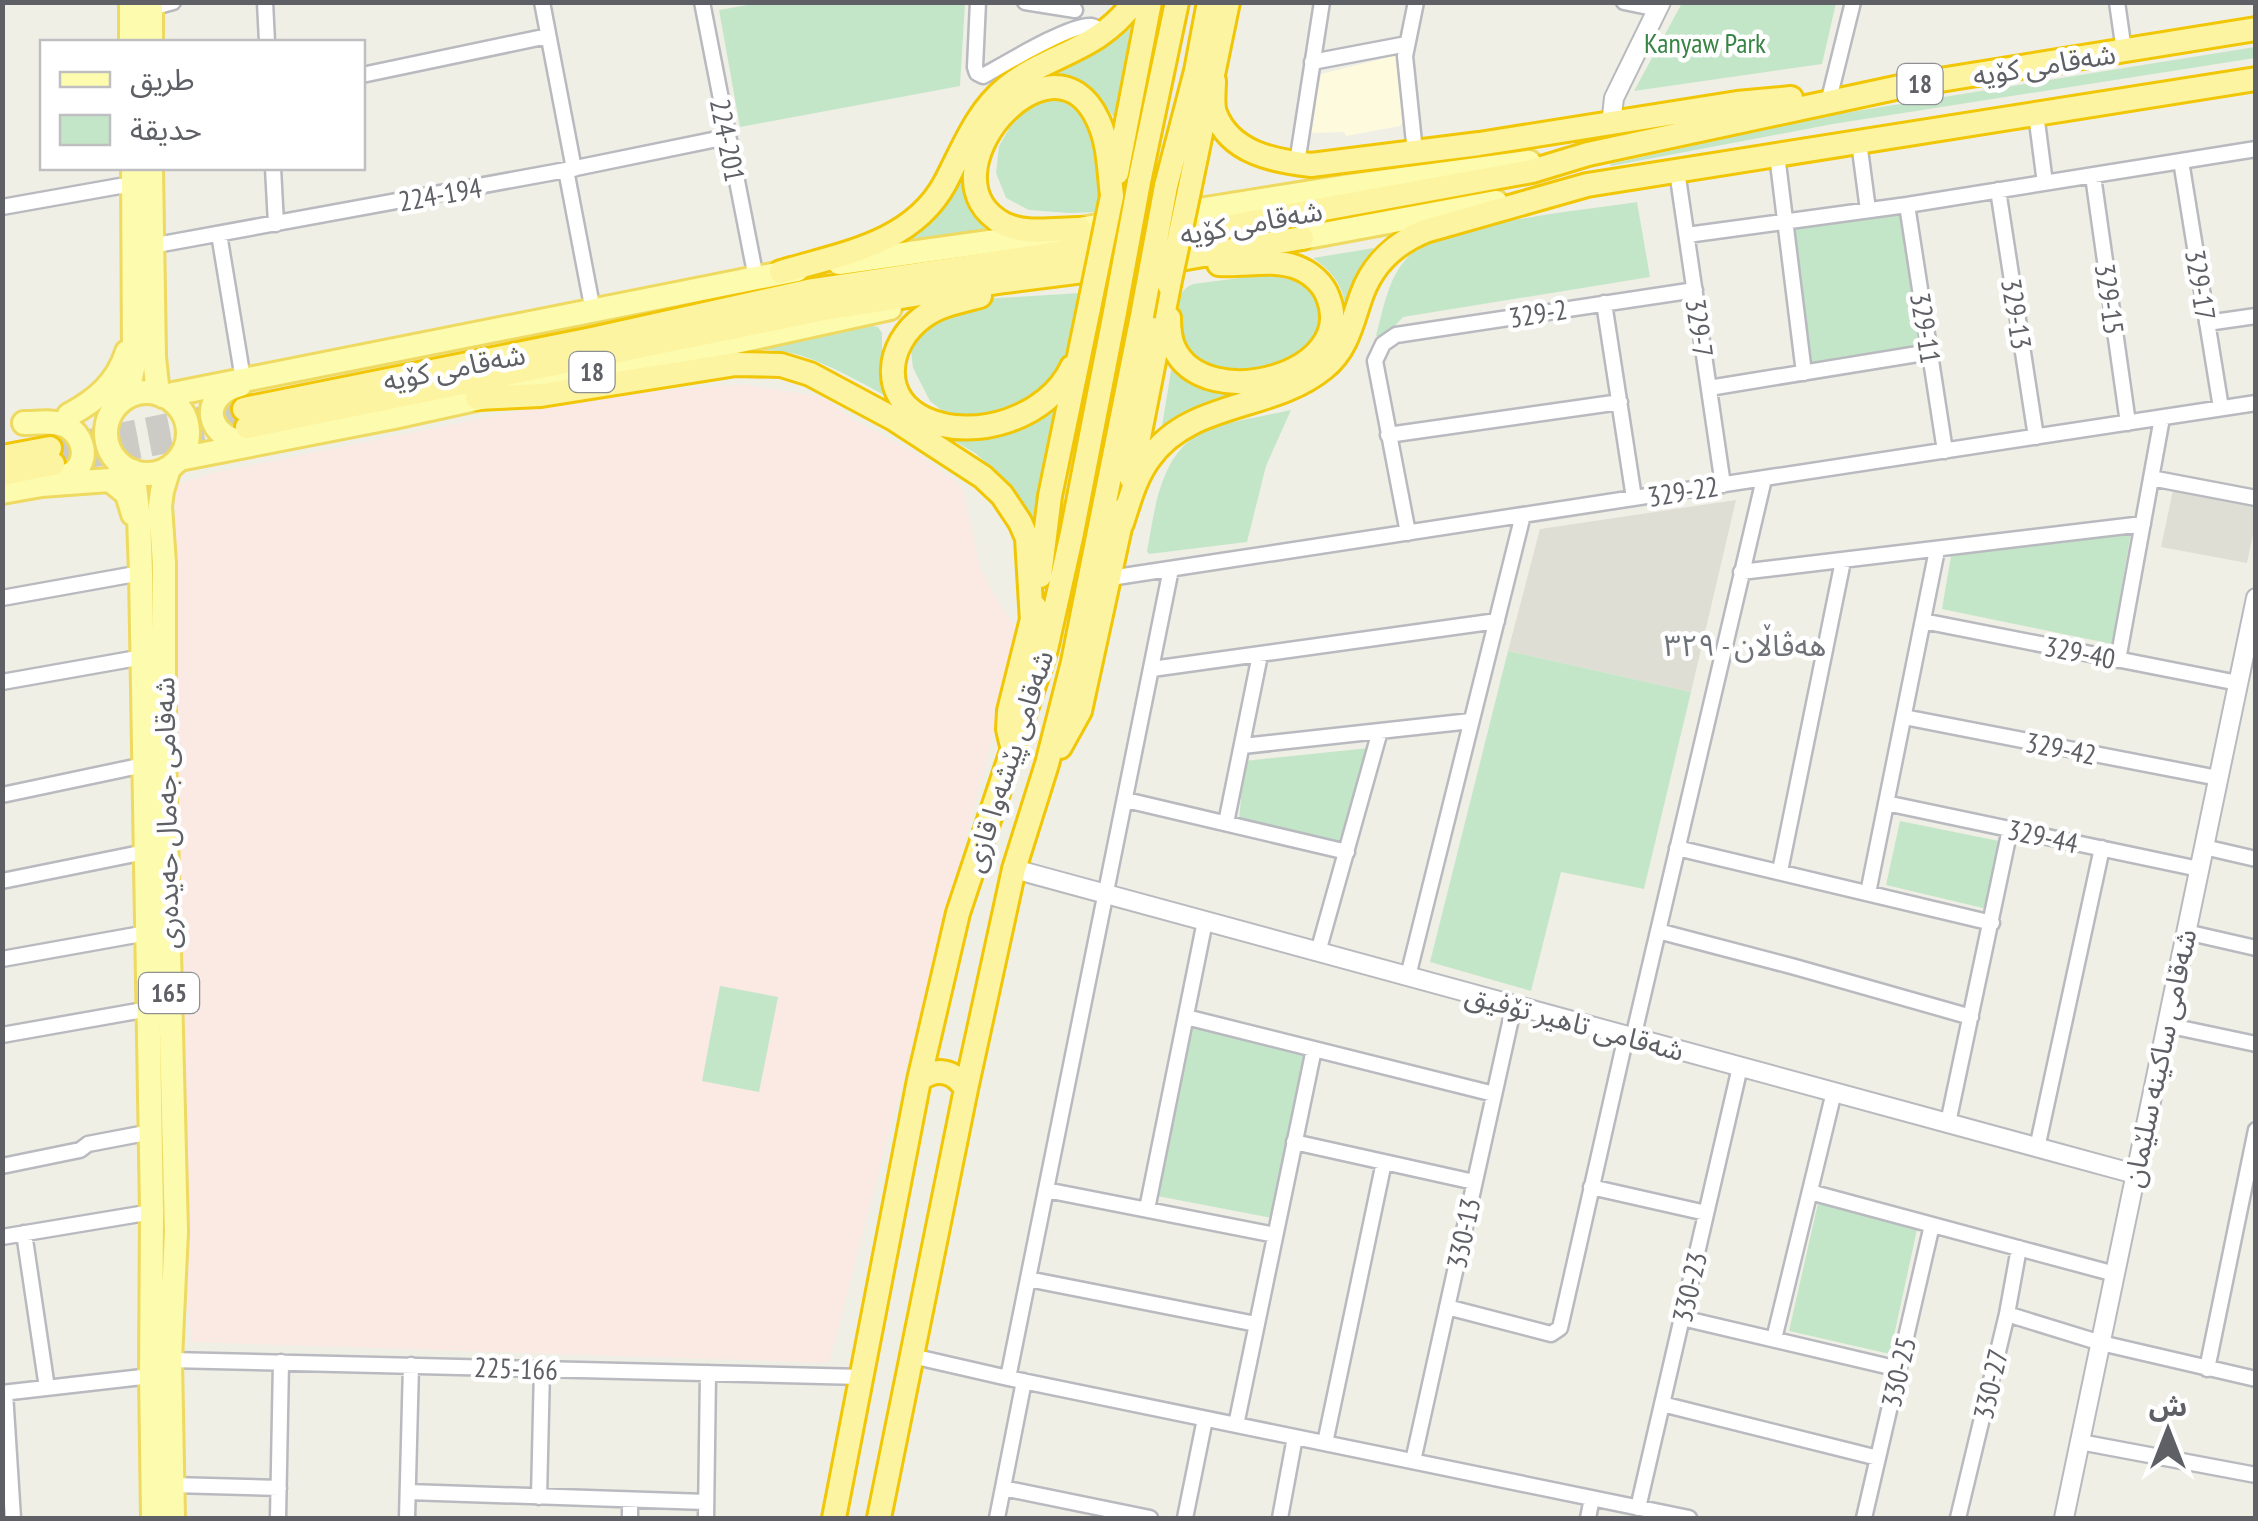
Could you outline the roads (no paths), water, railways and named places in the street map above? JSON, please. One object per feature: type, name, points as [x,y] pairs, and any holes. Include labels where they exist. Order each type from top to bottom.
[{"type":"highway","points":[[781,272],[863,248],[914,222],[936,198],[973,126],[997,96],[1037,68],[1104,34],[1134,2]]},
{"type":"highway","points":[[1013,750],[1009,711],[1032,622],[1050,496],[1150,2]]},
{"type":"highway","name":"شەقامی پێشەوا قازی","points":[[834,1518],[919,1080],[958,913],[1050,630],[1177,2]]},
{"type":"highway","name":"شەقامی پێشەوا قازی","points":[[878,1518],[1014,869],[1073,662],[1166,186],[1196,71],[1209,2]]},
{"type":"highway","points":[[1047,764],[1080,711],[1228,2]]},
{"type":"highway","name":"شەقامی کۆیە","points":[[248,426],[592,339],[808,291],[1197,232],[1495,178],[1588,154],[1909,86],[2256,29]]},
{"type":"highway","points":[[1214,80],[1214,111],[1229,135],[1259,156],[1311,164],[1611,124],[1737,102],[1909,86]]},
{"type":"highway","name":"شەقامی کۆیە","points":[[1587,185],[2256,80]]},
{"type":"highway","points":[[1075,250],[1037,230],[1014,228],[994,218],[984,206],[976,180],[989,133],[1024,95],[1043,88],[1080,97],[1092,109],[1103,132],[1112,196]]},
{"type":"highway","points":[[1122,523],[1144,467],[1170,436],[1210,415],[1284,392],[1328,365],[1345,342],[1373,272],[1401,243],[1425,231],[1587,185]]},
{"type":"highway","name":"شەقامی کۆیە","points":[[248,426],[824,309],[1045,276],[1075,250],[1186,258],[1302,238]]},
{"type":"highway","points":[[1168,285],[1172,344],[1201,376],[1229,382],[1273,376],[1306,362],[1325,344],[1332,325],[1330,300],[1321,284],[1304,270],[1282,264],[1226,265],[1186,258]]},
{"type":"highway","points":[[1045,276],[936,309],[920,319],[894,355],[893,376],[899,395],[921,417],[944,424],[979,426],[1016,418],[1055,393],[1082,346]]},
{"type":"highway","points":[[477,398],[541,395],[736,364],[781,365],[810,374],[894,419],[1002,494],[1027,538],[1032,622]]},
{"type":"highway","name":"شەقامی کۆیە","points":[[2,457],[48,466]]},
{"type":"highway","name":"شەقامی کۆیە","points":[[2,474],[48,466]]},
{"type":"highway","points":[[919,1080],[935,1071],[945,1072],[954,1075],[966,1089]]},
{"type":"main road","points":[[132,40],[151,4]]},
{"type":"main road","points":[[151,4],[151,40]]},
{"type":"main road","points":[[151,170],[155,368],[160,395],[179,408],[186,420],[188,440],[174,463]]},
{"type":"main road","points":[[130,470],[113,456],[107,442],[107,426],[122,402],[134,364],[133,178]]},
{"type":"main road","name":"شەقامی کۆیە","points":[[1302,238],[1587,185]]},
{"type":"main road","name":"شەقامی کۆیە","points":[[13,425],[122,402],[145,392],[160,395],[781,272],[896,254],[1075,250]]},
{"type":"main road","name":"شەقامی کۆیە","points":[[2,492],[48,466],[151,474],[210,452],[248,426],[394,417],[1005,281]]},
{"type":"main road","points":[[68,415],[101,395],[119,373],[128,350],[134,309]]},
{"type":"main road","points":[[155,368],[182,380],[249,375],[250,382],[223,390],[214,400],[212,412],[216,428],[224,437],[239,443],[248,426]]},
{"type":"main road","points":[[13,425],[60,424],[71,429],[82,442],[83,453],[73,472],[48,466]]},
{"type":"main road","points":[[164,563],[176,481],[186,466],[210,452]]},
{"type":"main road","name":"شەقامی جەمال حەیدەری","points":[[153,1518],[149,1009],[164,563],[160,506],[174,463]]},
{"type":"main road","points":[[48,466],[117,484],[127,494],[140,538]]},
{"type":"main road","name":"شەقامی جەمال حەیدەری","points":[[130,470],[142,573],[146,852],[176,1232],[170,1360],[173,1518]]},
{"type":"street","points":[[265,2],[267,40]]},
{"type":"street","points":[[542,2],[593,311]]},
{"type":"street","name":"224-201","points":[[702,2],[756,278]]},
{"type":"street","points":[[978,2],[975,67],[983,76],[1081,27],[1090,26],[1104,34]]},
{"type":"street","points":[[1025,2],[1075,10]]},
{"type":"street","points":[[1297,163],[1322,2]]},
{"type":"street","points":[[1415,152],[1405,56],[1416,2]]},
{"type":"street","points":[[1611,124],[1614,98],[1660,6],[1624,2]]},
{"type":"street","points":[[1830,95],[1852,2]]},
{"type":"street","points":[[2117,2],[2124,51]]},
{"type":"street","points":[[365,74],[548,36]]},
{"type":"street","points":[[1312,62],[1407,44]]},
{"type":"street","points":[[2036,114],[2045,183]]},
{"type":"street","name":"224-194","points":[[152,246],[570,170],[727,137]]},
{"type":"street","points":[[1858,142],[1868,210]]},
{"type":"street","points":[[1687,235],[1907,205],[2256,149]]},
{"type":"street","points":[[1777,155],[1804,372]]},
{"type":"street","name":"329-17","points":[[2181,161],[2221,408]]},
{"type":"street","points":[[273,170],[276,224]]},
{"type":"street","name":"329-7","points":[[1678,171],[1724,485]]},
{"type":"street","name":"329-15","points":[[2093,176],[2128,423]]},
{"type":"street","points":[[2,207],[120,186],[133,178]]},
{"type":"street","name":"329-13","points":[[1998,190],[2036,437]]},
{"type":"street","name":"329-11","points":[[1907,205],[1945,451]]},
{"type":"street","points":[[218,234],[249,375]]},
{"type":"street","name":"329-2","points":[[1388,436],[1374,362],[1383,344],[1396,335],[1695,290]]},
{"type":"street","points":[[1604,304],[1634,498]]},
{"type":"street","points":[[2207,324],[2256,316]]},
{"type":"street","points":[[1709,388],[1930,352]]},
{"type":"street","points":[[1408,533],[1388,436],[1620,402]]},
{"type":"street","name":"329-22","points":[[1110,578],[2256,403]]},
{"type":"street","points":[[2118,660],[2162,418]]},
{"type":"street","points":[[1447,1307],[1551,1334],[1560,1328],[1764,478]]},
{"type":"street","points":[[2151,478],[2256,498]]},
{"type":"street","points":[[1408,976],[1523,515]]},
{"type":"street","points":[[1742,572],[2143,524]]},
{"type":"street","points":[[1868,893],[1938,550]]},
{"type":"street","points":[[1780,871],[1843,561]]},
{"type":"street","points":[[1008,1378],[1171,569]]},
{"type":"street","points":[[2,598],[142,573]]},
{"type":"street","name":"شەقامی ساکینە سلێمان","points":[[2064,1518],[2256,598]]},
{"type":"street","points":[[1152,670],[1497,621]]},
{"type":"street","name":"329-40","points":[[1923,621],[2238,683]]},
{"type":"street","points":[[1226,824],[1260,655]]},
{"type":"street","points":[[2,682],[143,657]]},
{"type":"street","name":"329-42","points":[[1904,717],[2218,778]]},
{"type":"street","points":[[1243,746],[1471,721]]},
{"type":"street","points":[[1318,952],[1380,732]]},
{"type":"street","points":[[2,795],[144,765]]},
{"type":"street","points":[[1126,800],[1346,852]]},
{"type":"street","name":"329-44","points":[[1886,803],[2199,869]]},
{"type":"street","points":[[1948,1124],[2010,829]]},
{"type":"street","points":[[2204,847],[2256,859]]},
{"type":"street","points":[[1677,848],[1992,923]]},
{"type":"street","points":[[2037,1148],[2102,848]]},
{"type":"street","points":[[2,881],[146,852]]},
{"type":"street","name":"شەقامی تاهیر تۆفیق","points":[[1014,869],[2135,1174]]},
{"type":"street","points":[[2,960],[154,920]]},
{"type":"street","points":[[1147,1209],[1205,921]]},
{"type":"street","points":[[1658,931],[1971,1018]]},
{"type":"street","points":[[2186,932],[2256,948]]},
{"type":"street","name":"330-13","points":[[1412,1462],[1514,1005]]},
{"type":"street","points":[[2,1035],[149,1009]]},
{"type":"street","points":[[1186,1017],[1494,1094]]},
{"type":"street","points":[[2166,1026],[2256,1044]]},
{"type":"street","points":[[1236,1425],[1314,1049]]},
{"type":"street","name":"330-23","points":[[1638,1508],[1740,1067]]},
{"type":"street","points":[[1774,1340],[1834,1092]]},
{"type":"street","points":[[2207,1369],[2256,1130]]},
{"type":"street","points":[[2,1166],[151,1132]]},
{"type":"street","points":[[1294,1142],[1474,1182]]},
{"type":"street","points":[[1325,1443],[1384,1162]]},
{"type":"street","points":[[1591,1186],[1706,1214]]},
{"type":"street","points":[[1046,1190],[1275,1234]]},
{"type":"street","points":[[1810,1192],[2115,1274]]},
{"type":"street","points":[[2,1237],[152,1212]]},
{"type":"street","name":"330-25","points":[[1864,1518],[1932,1225]]},
{"type":"street","points":[[24,1234],[47,1388]]},
{"type":"street","name":"330-27","points":[[1958,1518],[2019,1248]]},
{"type":"street","points":[[1028,1279],[1256,1324]]},
{"type":"street","points":[[2007,1314],[2101,1343],[2256,1379]]},
{"type":"street","points":[[1682,1318],[1899,1368]]},
{"type":"street","points":[[912,1356],[1686,1518]]},
{"type":"street","name":"225-166","points":[[170,1360],[862,1377]]},
{"type":"street","points":[[278,1518],[281,1362]]},
{"type":"street","points":[[407,1518],[412,1365]]},
{"type":"street","points":[[539,1497],[542,1369]]},
{"type":"street","points":[[706,1518],[708,1373]]},
{"type":"street","points":[[13,1518],[4,1393],[150,1376]]},
{"type":"street","points":[[997,1518],[1024,1381]]},
{"type":"street","points":[[1662,1404],[1878,1458]]},
{"type":"street","points":[[1186,1518],[1205,1419]]},
{"type":"street","points":[[1280,1518],[1296,1437]]},
{"type":"street","points":[[2080,1442],[2256,1476]]},
{"type":"street","points":[[172,1486],[279,1488]]},
{"type":"street","points":[[1003,1488],[1090,1512],[1150,1518]]},
{"type":"street","points":[[408,1492],[706,1502]]},
{"type":"street","points":[[1588,1518],[1592,1498]]},
{"type":"street","points":[[630,1500],[630,1518]]},
{"type":"tunnel","points":[[50,448],[244,409]]},
{"type":"tunnel","points":[[53,464],[236,429]]},
{"type":"district","name":"هەڤاڵان - ٣٢٩","points":[[1745,644]]},
{"type":"park label","name":"Kanyaw Park","points":[[1705,42]]}]
